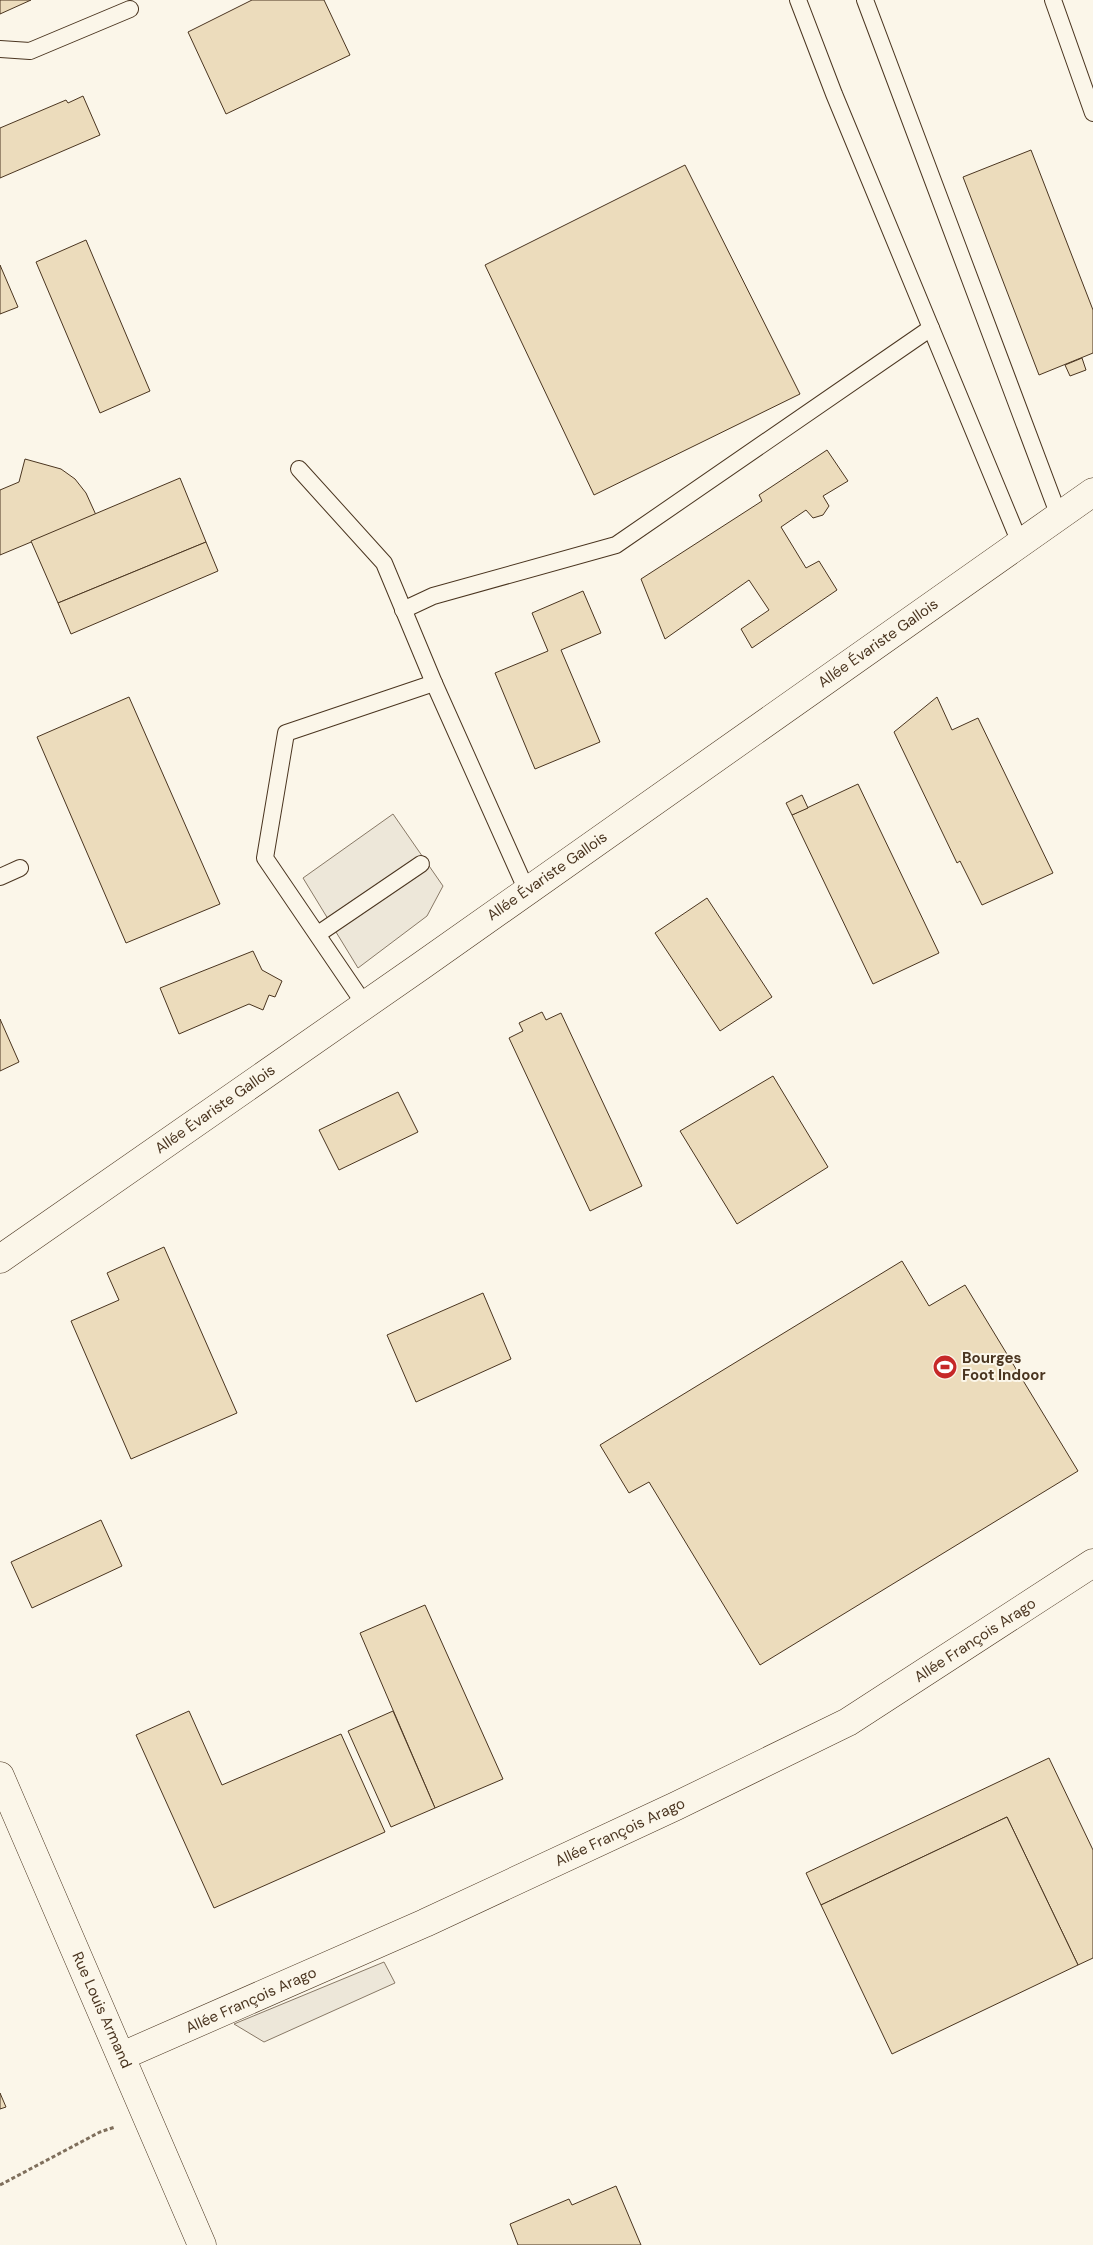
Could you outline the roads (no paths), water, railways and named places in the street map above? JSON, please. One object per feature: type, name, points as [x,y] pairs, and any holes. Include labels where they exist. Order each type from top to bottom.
[{"type":"street","name":"Allée Évariste Gallois","points":[[0,1259],[365,1005],[1093,492]]},
{"type":"street","name":"Allée François Arago","points":[[122,2056],[426,1923],[676,1806],[848,1722],[1093,1563]]},
{"type":"street","name":"Rue Louis Armand","points":[[0,1776],[148,2115],[202,2245]]},
{"type":"lane","points":[[798,0],[834,94],[1020,542]]},
{"type":"lane","points":[[865,0],[1059,516]]},
{"type":"lane","points":[[1053,0],[1093,113]]},
{"type":"lane","points":[[0,49],[30,51],[130,9]]},
{"type":"lane","points":[[403,610],[432,596],[616,544],[931,328]]},
{"type":"lane","points":[[298,469],[384,563],[434,683],[527,891]]},
{"type":"lane","points":[[365,1005],[266,858],[286,733],[434,683]]},
{"type":"lane","points":[[318,934],[421,864]]},
{"type":"lane","points":[[0,877],[20,868]]},
{"type":"place","name":"Bourges Foot Indoor","points":[[945,1367]]}]
